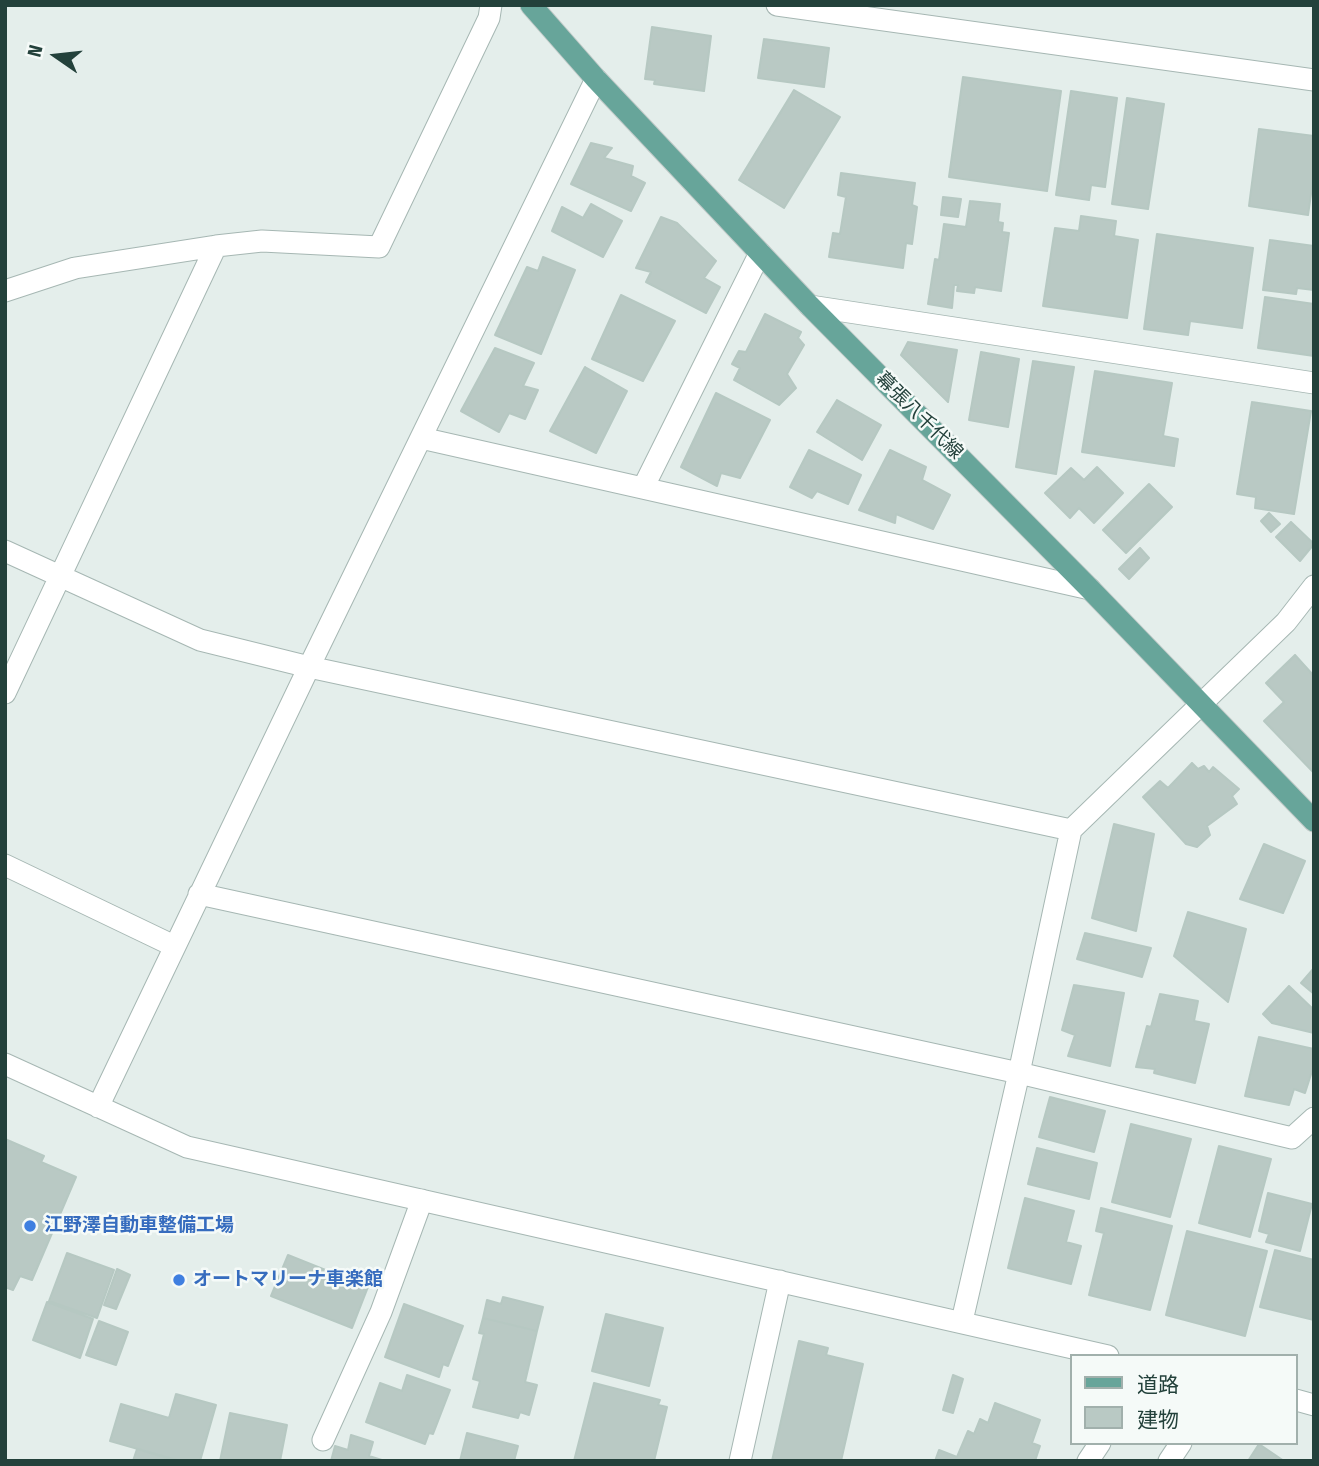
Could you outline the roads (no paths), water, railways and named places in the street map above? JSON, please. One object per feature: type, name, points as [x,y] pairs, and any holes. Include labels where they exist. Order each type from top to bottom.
[{"type":"main road","name":"幕張八千代線","points":[[531,5],[596,79],[810,306],[1090,589],[1314,821]]},
{"type":"street","points":[[5,291],[75,268],[216,246],[262,241],[379,247],[489,18],[491,5]]},
{"type":"street","points":[[777,5],[1314,80]]},
{"type":"street","points":[[97,1107],[198,894],[596,79]]},
{"type":"street","points":[[5,693],[216,246]]},
{"type":"street","points":[[643,488],[760,253]]},
{"type":"street","points":[[810,306],[1314,383]]},
{"type":"street","points":[[421,438],[1090,589]]},
{"type":"street","points":[[5,551],[200,640],[309,667],[1070,830]]},
{"type":"street","points":[[962,1321],[1019,1073],[1070,830],[1286,622],[1314,586]]},
{"type":"street","points":[[5,865],[174,946]]},
{"type":"street","points":[[198,894],[1019,1073],[1292,1138],[1314,1118]]},
{"type":"street","points":[[5,1064],[187,1147],[1100,1354]]},
{"type":"street","points":[[323,1440],[381,1312],[422,1200]]},
{"type":"street","points":[[740,1461],[780,1281]]},
{"type":"street","points":[[1088,1461],[1099,1445]]},
{"type":"street","points":[[1169,1461],[1180,1445]]},
{"type":"place","name":"江野澤自動車整備工場","points":[[30,1226]]},
{"type":"place","name":"オートマリーナ車楽館","points":[[179,1280]]}]
